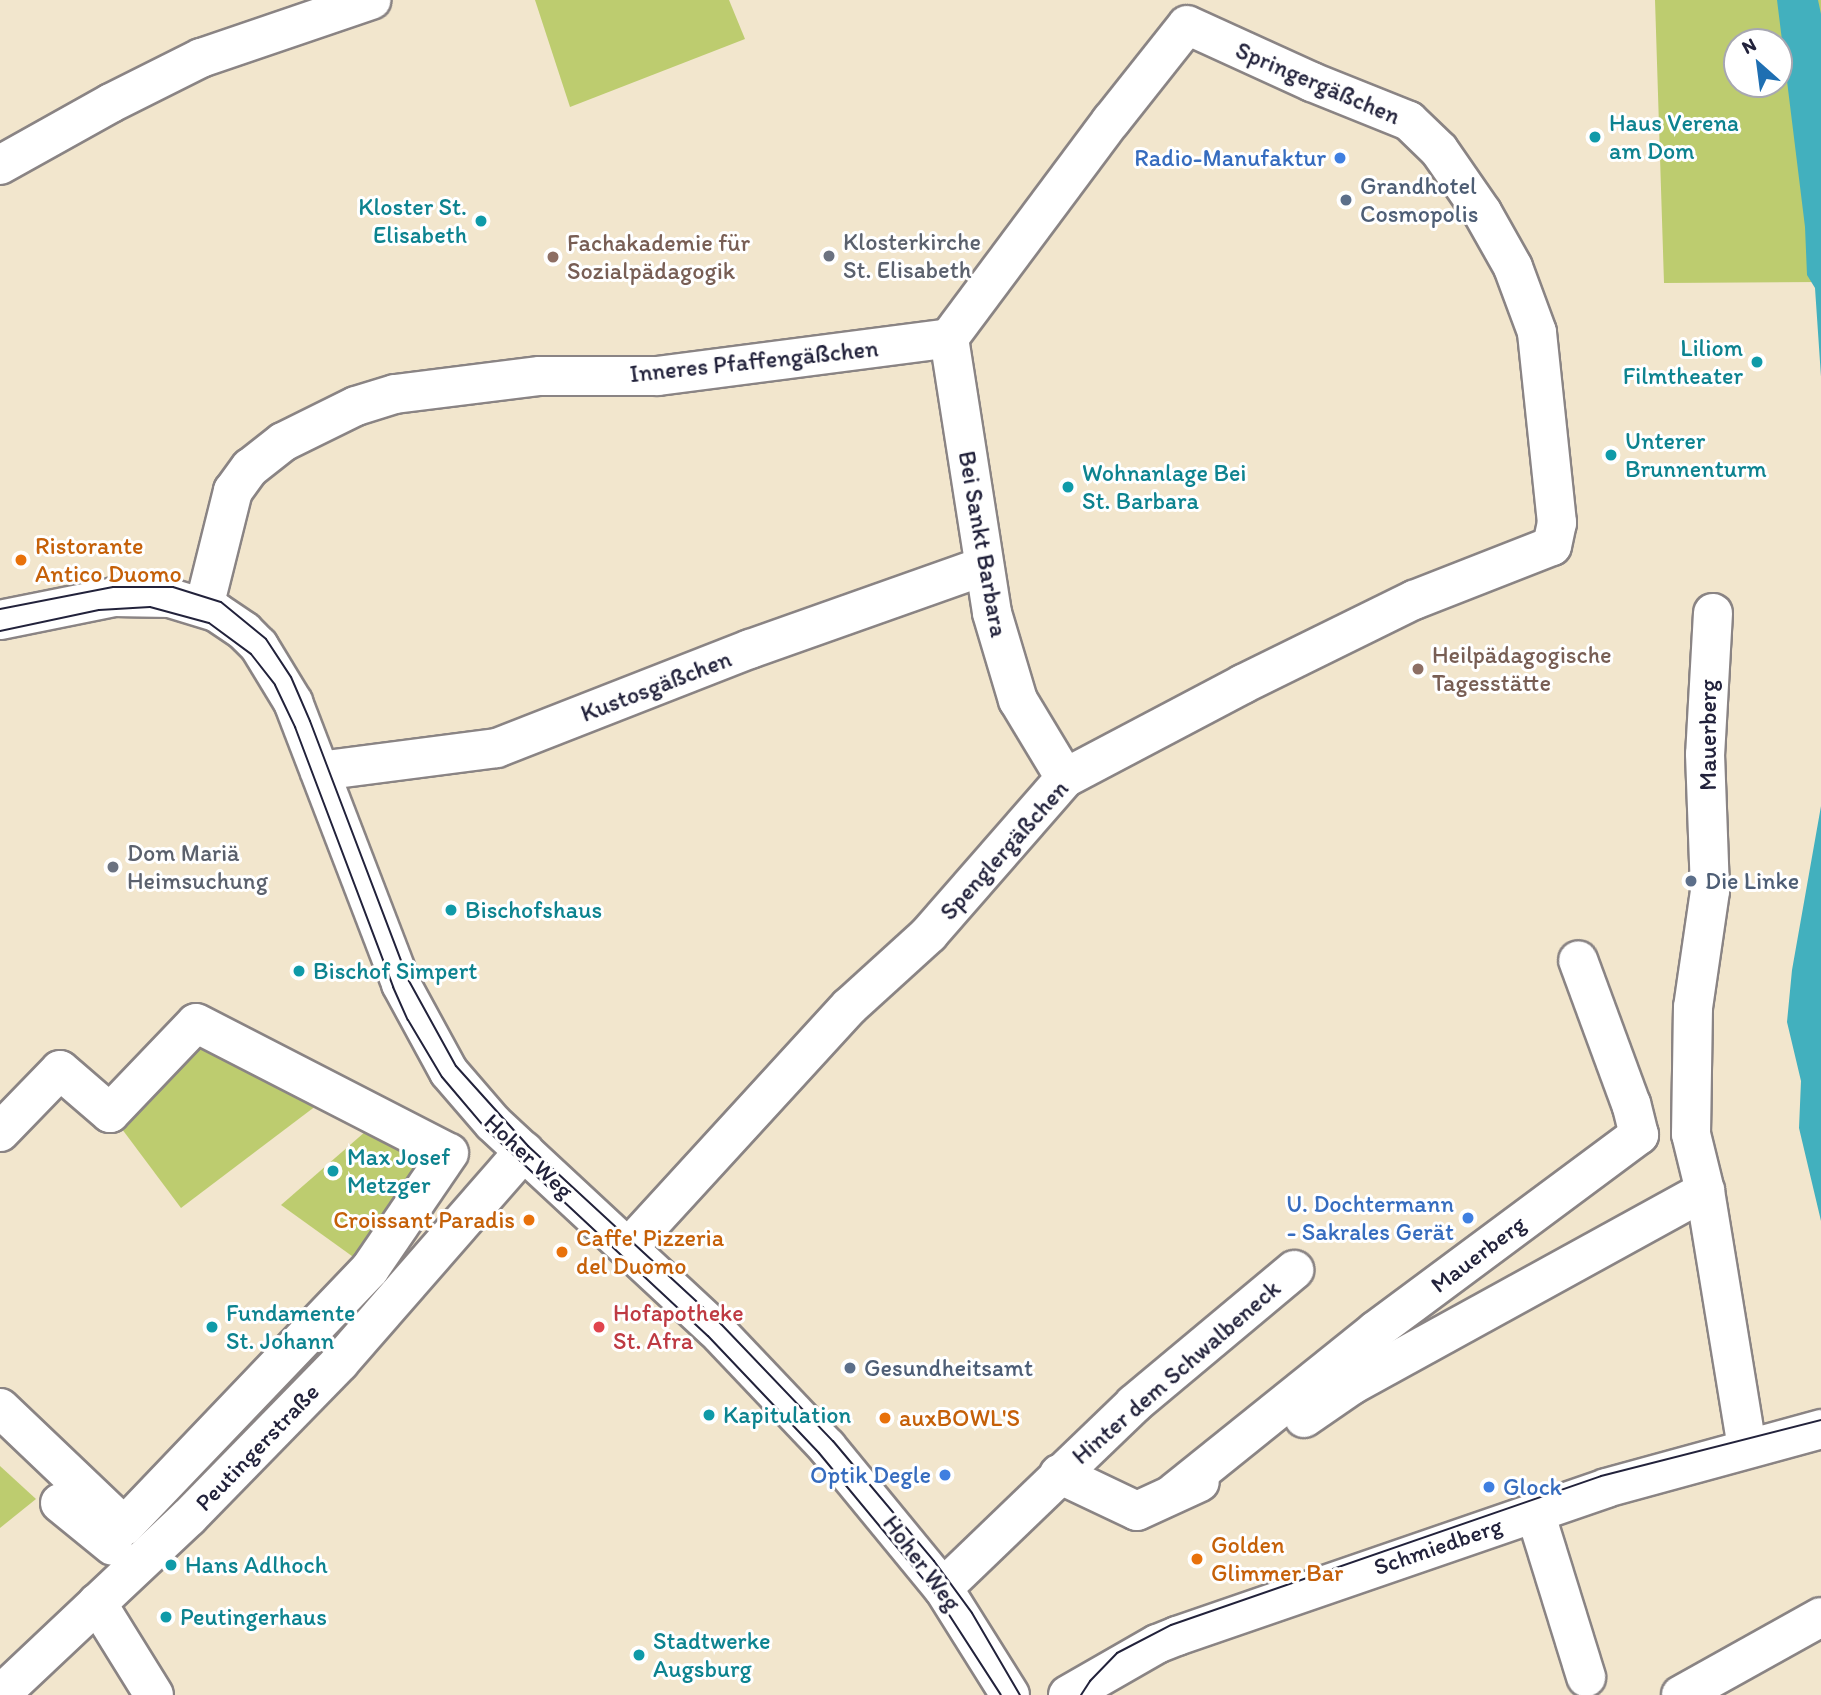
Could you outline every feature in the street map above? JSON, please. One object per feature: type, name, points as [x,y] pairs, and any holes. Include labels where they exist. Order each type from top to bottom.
[{"type":"street","points":[[0,165],[111,103],[201,58],[304,20],[371,0]]},
{"type":"street","points":[[949,338],[1111,121],[1183,13]]},
{"type":"street","name":"Springergäßchen","points":[[1183,13],[1312,82],[1409,121],[1439,150],[1482,212],[1513,267],[1537,332],[1557,523],[1552,546]]},
{"type":"street","name":"Bei Sankt Barbara","points":[[949,338],[992,613],[1018,700],[1065,778]]},
{"type":"street","name":"Inneres Pfaffengäßchen","points":[[204,607],[233,491],[250,468],[283,442],[356,406],[395,394],[540,376],[658,376],[949,338]]},
{"type":"street","name":"Spenglergäßchen","points":[[628,1248],[850,1006],[929,934],[1065,778],[1243,684],[1414,600],[1552,546]]},
{"type":"street","name":"Kustosgäßchen","points":[[320,771],[497,748],[750,649],[984,566]]},
{"type":"street","name":"Hoher Weg","points":[[0,620],[80,603],[133,596],[170,598],[204,607],[244,631],[272,663],[293,702],[388,952],[415,1015],[463,1090],[524,1151],[715,1329],[827,1447],[943,1588],[1010,1695]]},
{"type":"street","name":"Mauerberg","points":[[1713,613],[1705,754],[1710,891],[1693,1007],[1691,1134],[1705,1191],[1747,1448]]},
{"type":"street","name":"Mauerberg","points":[[1175,1492],[1375,1331],[1639,1135],[1631,1104],[1578,960]]},
{"type":"street","points":[[0,1132],[60,1070],[110,1113],[196,1023],[449,1153],[370,1269],[124,1525],[0,1408]]},
{"type":"street","name":"Peutingerstraße","points":[[0,1695],[189,1517],[340,1362],[524,1151]]},
{"type":"street","name":"Mauerberg","points":[[1059,1474],[1137,1511],[1231,1469],[1352,1385],[1705,1191]]},
{"type":"street","name":"Hinter dem Schwalbeneck","points":[[943,1588],[1134,1404],[1294,1270]]},
{"type":"street","name":"Schmiedberg","points":[[1068,1695],[1157,1644],[1535,1512],[1747,1448],[1821,1429]]},
{"type":"street","points":[[60,1503],[136,1565]]},
{"type":"street","points":[[1535,1512],[1586,1677]]},
{"type":"street","points":[[97,1603],[154,1695]]},
{"type":"street","points":[[1681,1695],[1821,1617]]},
{"type":"green space","points":[[535,0],[729,0],[745,39],[570,107]]},
{"type":"green space","points":[[1655,0],[1821,0],[1821,282],[1664,283]]},
{"type":"green space","points":[[196,1023],[333,1093],[181,1208],[110,1113]]},
{"type":"green space","points":[[381,1118],[449,1153],[370,1269],[281,1205]]},
{"type":"green space","points":[[0,1466],[36,1499],[0,1528]]},
{"type":"water","points":[[1777,0],[1818,0],[1821,14],[1821,377],[1815,288],[1807,275],[1805,227],[1789,98],[1793,98],[1793,28],[1780,28]]},
{"type":"water","points":[[1821,806],[1821,1221],[1799,1128],[1801,1081],[1787,1022],[1792,970]]},
{"type":"tram line","points":[[0,609],[113,587],[173,587],[221,602],[266,639],[291,677],[310,721],[409,981],[456,1066],[528,1146],[721,1324],[833,1441],[934,1561],[972,1613],[1020,1695]]},
{"type":"tram line","points":[[0,631],[99,610],[150,607],[209,623],[251,654],[275,685],[295,727],[393,987],[408,1020],[442,1077],[487,1130],[708,1336],[819,1453],[935,1593],[1001,1695]]},
{"type":"tram line","points":[[1081,1695],[1090,1681],[1117,1653],[1171,1625],[1601,1476],[1821,1420]]},
{"type":"place","name":"Haus Verena am Dom","points":[[1595,137]]},
{"type":"place","name":"Radio-Manufaktur","points":[[1340,158]]},
{"type":"place","name":"Grandhotel Cosmopolis","points":[[1346,200]]},
{"type":"place","name":"Kloster St. Elisabeth","points":[[481,221]]},
{"type":"place","name":"Klosterkirche St. Elisabeth","points":[[829,256]]},
{"type":"place","name":"Fachakademie für Sozialpädagogik","points":[[553,257]]},
{"type":"place","name":"Liliom Filmtheater","points":[[1757,362]]},
{"type":"place","name":"Unterer Brunnenturm","points":[[1611,455]]},
{"type":"place","name":"Wohnanlage Bei St. Barbara","points":[[1068,487]]},
{"type":"place","name":"Ristorante Antico Duomo","points":[[21,560]]},
{"type":"place","name":"Heilpädagogische Tagesstätte","points":[[1418,669]]},
{"type":"place","name":"Dom Mariä Heimsuchung","points":[[113,867]]},
{"type":"place","name":"Die Linke","points":[[1691,881]]},
{"type":"place","name":"Bischofshaus","points":[[451,910]]},
{"type":"place","name":"Bischof Simpert","points":[[299,971]]},
{"type":"place","name":"Max Josef Metzger","points":[[333,1171]]},
{"type":"place","name":"U. Dochtermann - Sakrales Gerät","points":[[1468,1218]]},
{"type":"place","name":"Croissant Paradis","points":[[529,1220]]},
{"type":"place","name":"Caffe' Pizzeria del Duomo","points":[[562,1252]]},
{"type":"place","name":"Fundamente St. Johann","points":[[212,1327]]},
{"type":"place","name":"Hofapotheke St. Afra","points":[[599,1327]]},
{"type":"place","name":"Gesundheitsamt","points":[[850,1368]]},
{"type":"place","name":"Kapitulation","points":[[709,1415]]},
{"type":"place","name":"auxBOWL'S","points":[[885,1418]]},
{"type":"place","name":"Optik Degle","points":[[945,1475]]},
{"type":"place","name":"Glock","points":[[1489,1487]]},
{"type":"place","name":"Golden Glimmer Bar","points":[[1197,1559]]},
{"type":"place","name":"Hans Adlhoch","points":[[171,1565]]},
{"type":"place","name":"Peutingerhaus","points":[[166,1617]]},
{"type":"place","name":"Stadtwerke Augsburg","points":[[639,1655]]}]
